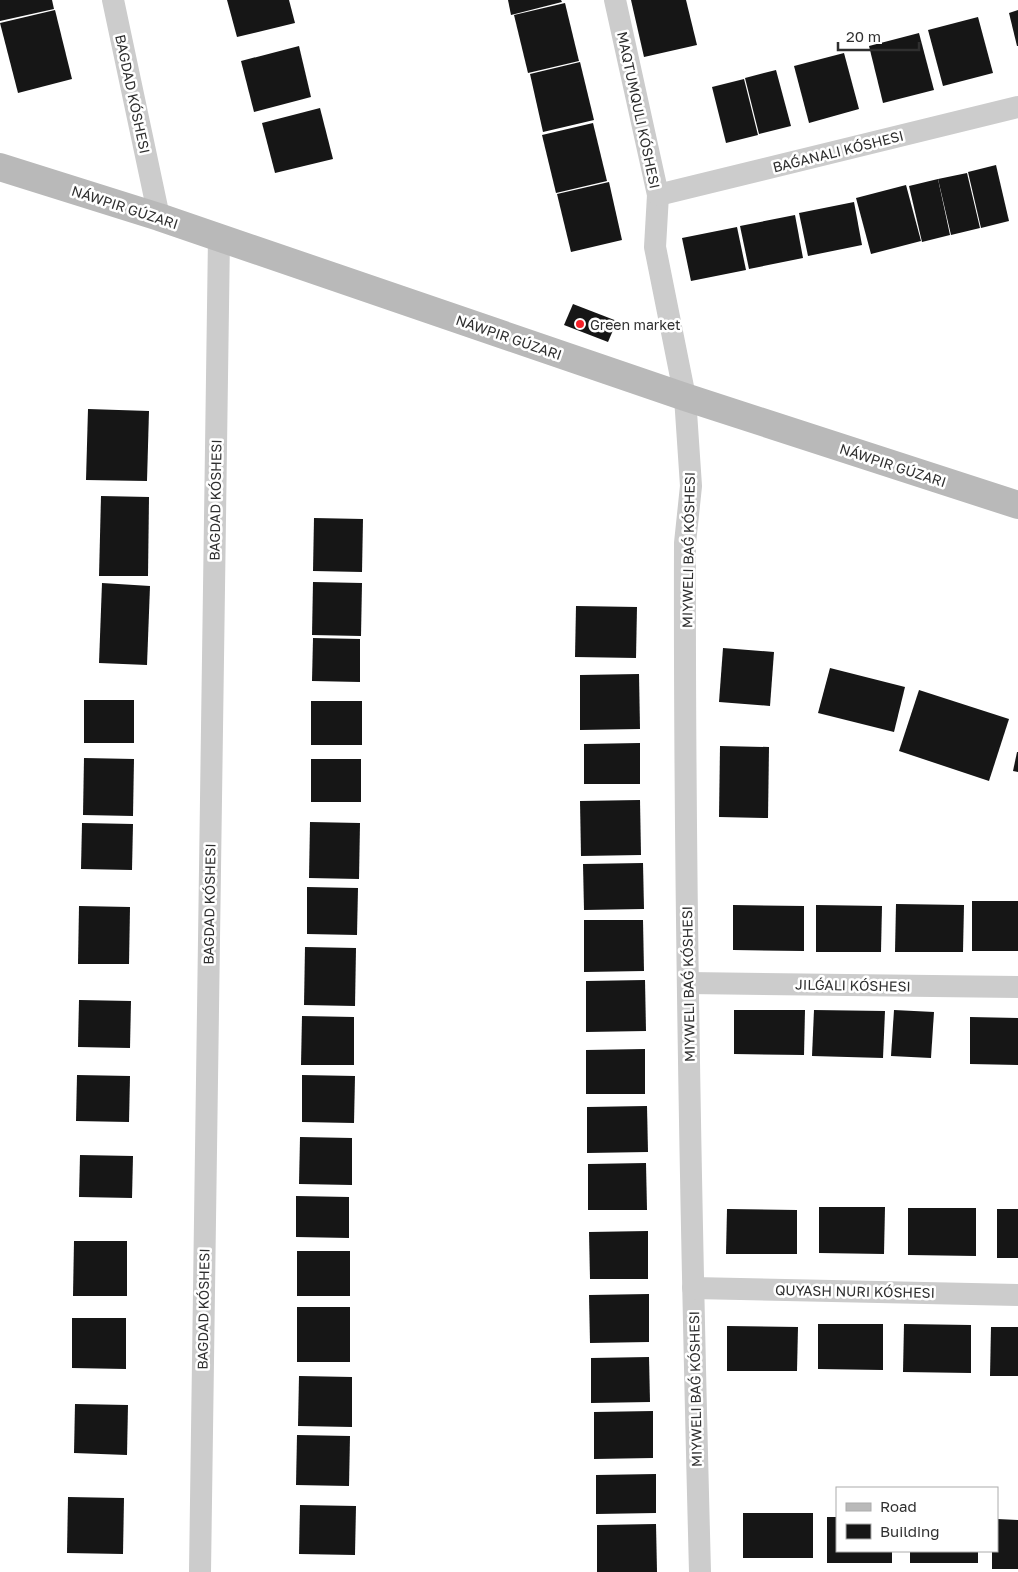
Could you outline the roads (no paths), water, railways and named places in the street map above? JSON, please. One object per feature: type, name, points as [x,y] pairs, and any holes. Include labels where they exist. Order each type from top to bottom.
[{"type":"street","name":"BAGDAD KÓSHESI","points":[[114,0],[159,217]]},
{"type":"street","name":"MIYWELI BAǴ KÓSHESI","points":[[615,0],[658,195],[655,247],[685,397],[691,486],[685,543],[688,983],[700,1572]]},
{"type":"street","points":[[658,195],[1018,107]]},
{"type":"street","points":[[0,167],[159,217],[685,397],[1018,505]]},
{"type":"street","name":"BAGDAD KÓSHESI","points":[[200,1572],[219,237]]},
{"type":"street","points":[[688,983],[1018,987]]},
{"type":"street","points":[[693,1288],[1018,1295]]},
{"type":"place","name":"Green market","points":[[580,324]]}]
